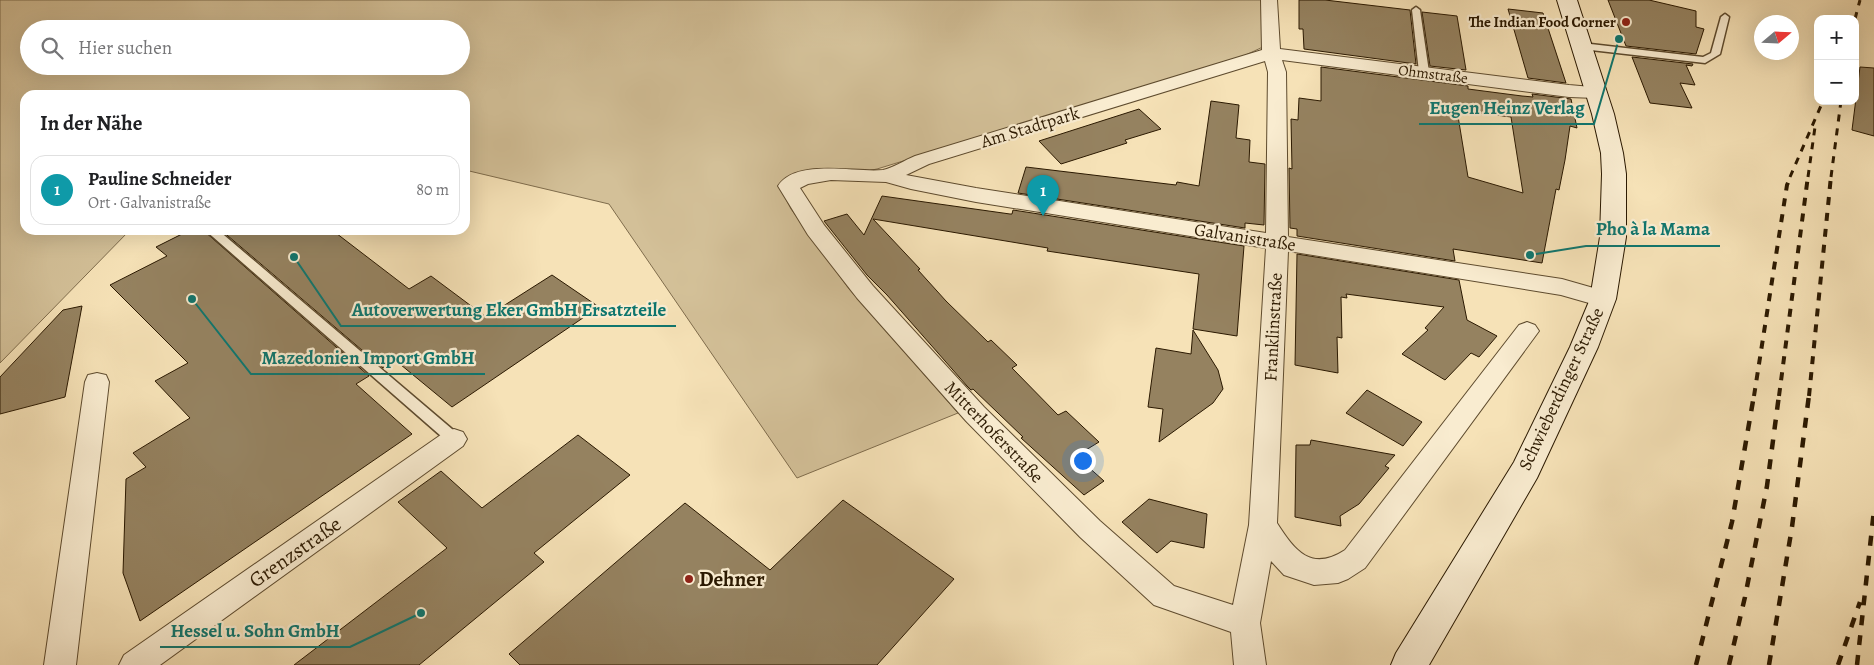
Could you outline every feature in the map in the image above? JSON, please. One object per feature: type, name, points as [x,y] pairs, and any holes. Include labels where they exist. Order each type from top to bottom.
[{"type":"main road","name":"Schwieberdinger Straße","points":[[1408,665],[1526,468],[1584,347],[1603,299],[1613,237],[1614,174],[1605,122],[1567,0]]},
{"type":"street","name":"Franklinstraße","points":[[1245,623],[1264,525],[1277,242],[1277,72],[1271,53],[1269,0]]},
{"type":"street","name":"Ohmstraße","points":[[1271,53],[1577,92],[1596,92]]},
{"type":"street","name":"Am Stadtpark","points":[[788,186],[803,178],[831,174],[887,176],[922,160],[1271,53]]},
{"type":"street","name":"Galvanistraße","points":[[887,176],[911,183],[976,195],[1562,286],[1603,299]]},
{"type":"street","name":"Mitterhoferstraße","points":[[788,186],[816,230],[865,292],[975,414],[1090,530],[1164,596],[1245,623]]},
{"type":"street","points":[[1264,525],[1278,550],[1294,566],[1314,572],[1338,570],[1355,559],[1527,331]]},
{"type":"street","points":[[60,665],[97,382]]},
{"type":"street","name":"Grenzstraße","points":[[135,665],[454,439]]},
{"type":"street","points":[[1245,623],[1250,665]]},
{"type":"lane","points":[[1416,10],[1424,72]]},
{"type":"lane","points":[[1582,46],[1705,60],[1715,54],[1725,16]]},
{"type":"lane","points":[[217,235],[454,439]]},
{"type":"shaded area","points":[[0,0],[1263,0],[1265,46],[1237,59],[877,169],[780,187],[791,209],[849,289],[958,413],[797,478],[609,204],[470,171],[470,90],[20,90],[20,235],[125,235],[0,363]]},
{"type":"building","points":[[1299,0],[1325,0],[1410,10],[1416,64],[1304,49],[1303,29],[1299,29]]},
{"type":"building","points":[[1608,0],[1649,0],[1696,11],[1696,27],[1704,29],[1696,54],[1626,46]]},
{"type":"building","points":[[1508,9],[1543,13],[1566,83],[1528,78]]},
{"type":"building","points":[[1422,12],[1457,16],[1466,70],[1430,66]]},
{"type":"building","points":[[1632,57],[1693,64],[1692,66],[1686,65],[1695,85],[1680,83],[1692,108],[1650,103]]},
{"type":"building","points":[[1321,67],[1468,86],[1468,89],[1522,96],[1533,97],[1532,94],[1571,99],[1577,128],[1570,126],[1559,190],[1556,189],[1542,263],[1453,249],[1455,261],[1297,236],[1297,229],[1290,228],[1289,168],[1292,169],[1291,119],[1298,120],[1299,98],[1321,101]],"holes":[[[1457,110],[1511,117],[1523,193],[1468,177]]]},
{"type":"building","points":[[1860,67],[1874,68],[1874,136],[1852,130],[1855,105],[1859,105]]},
{"type":"building","points":[[1211,101],[1239,105],[1236,138],[1250,140],[1249,162],[1265,164],[1264,225],[1245,223],[1245,228],[1018,193],[1026,167],[1176,185],[1177,182],[1199,186]]},
{"type":"building","points":[[1139,109],[1161,129],[1125,140],[1127,143],[1061,164],[1039,141]]},
{"type":"building","points":[[882,196],[1010,214],[1012,214],[1013,210],[1244,246],[1237,336],[1193,329],[1199,274],[1047,251],[1048,248],[873,219],[920,269],[918,270],[946,301],[988,342],[991,340],[1017,365],[1012,368],[1058,415],[1066,411],[1099,442],[1076,456],[1104,481],[1084,495],[1021,438],[1023,437],[973,389],[971,390],[967,386],[867,275],[824,221],[847,214],[864,235]]},
{"type":"building","points":[[180,235],[209,235],[369,376],[356,384],[412,434],[140,621],[123,573],[126,479],[146,467],[133,453],[190,418],[155,381],[188,363],[110,285],[167,256],[156,247]]},
{"type":"building","points":[[227,235],[339,235],[409,289],[431,276],[486,317],[552,275],[599,307],[452,407],[395,360],[383,368]]},
{"type":"building","points":[[1297,254],[1459,280],[1467,320],[1497,336],[1479,357],[1471,353],[1445,380],[1402,354],[1428,330],[1425,328],[1444,307],[1346,294],[1347,298],[1341,297],[1342,338],[1337,337],[1338,373],[1295,365]]},
{"type":"building","points":[[82,306],[65,397],[0,414],[0,377],[63,310]]},
{"type":"building","points":[[1193,330],[1218,370],[1223,389],[1213,403],[1159,442],[1163,409],[1148,407],[1156,348],[1191,354]]},
{"type":"building","points":[[1367,390],[1422,422],[1403,446],[1346,413]]},
{"type":"building","points":[[578,435],[630,475],[534,553],[544,562],[419,665],[294,665],[447,548],[398,502],[441,471],[482,508]]},
{"type":"building","points":[[1311,440],[1395,455],[1385,466],[1389,468],[1359,504],[1340,516],[1341,526],[1295,517],[1296,445],[1310,445]]},
{"type":"building","points":[[1149,499],[1207,514],[1204,548],[1171,541],[1157,553],[1122,522]]},
{"type":"building","name":"Dehner","points":[[843,500],[954,579],[877,665],[520,665],[509,654],[685,503],[770,570]]},
{"type":"railway","points":[[1856,15],[1860,0]]},
{"type":"railway","points":[[1790,177],[1821,105]]},
{"type":"railway","points":[[1831,177],[1840,105]]},
{"type":"railway","points":[[1808,177],[1815,127]]},
{"type":"railway","points":[[1754,396],[1787,185],[1791,176]]},
{"type":"railway","points":[[1779,396],[1808,176]]},
{"type":"railway","points":[[1809,396],[1831,176]]},
{"type":"railway","points":[[1696,665],[1732,522],[1754,395]]},
{"type":"railway","points":[[1729,665],[1745,597],[1767,486],[1779,395]]},
{"type":"railway","points":[[1769,665],[1792,527],[1809,395]]},
{"type":"railway","points":[[1857,665],[1874,510]]},
{"type":"railway","points":[[1838,665],[1860,602]]},
{"type":"place","name":"The Indian Food Corner","points":[[1626,22]]},
{"type":"place","name":"Eugen Heinz Verlag","points":[[1619,39]]},
{"type":"place","name":"Pauline Schneider","points":[[1043,216]]},
{"type":"place","name":"Pho à la Mama","points":[[1530,255]]},
{"type":"place","name":"Autoverwertung Eker GmbH Ersatzteile","points":[[294,257]]},
{"type":"place","name":"Mazedonien Import GmbH","points":[[192,299]]},
{"type":"place","name":"Dehner","points":[[689,579]]},
{"type":"place","name":"Hessel u. Sohn GmbH","points":[[421,613]]}]
